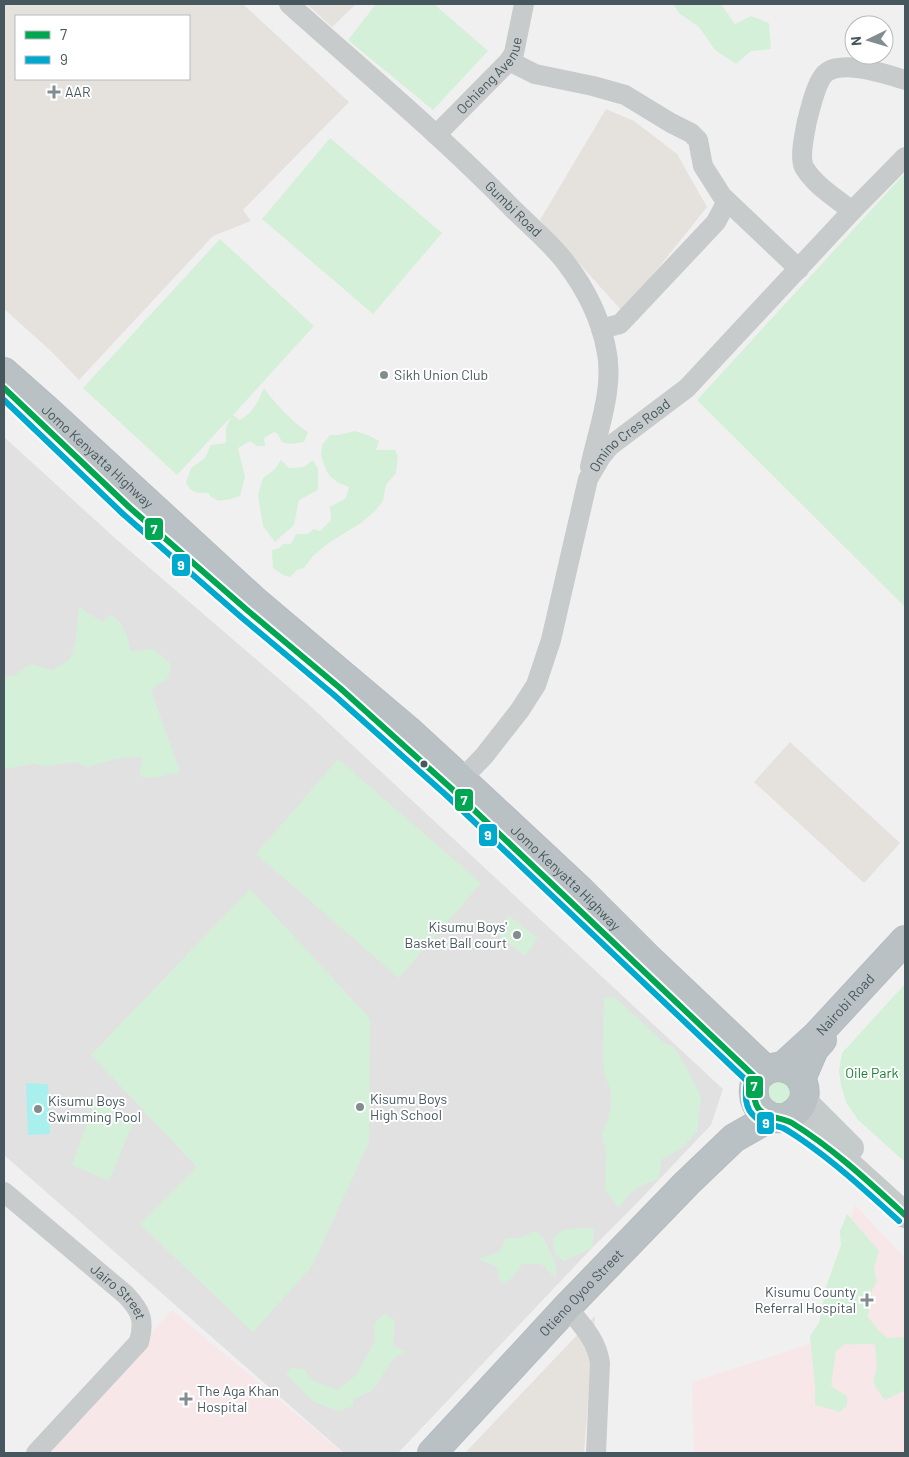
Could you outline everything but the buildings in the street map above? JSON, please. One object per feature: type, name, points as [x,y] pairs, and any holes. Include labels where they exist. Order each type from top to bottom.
[{"type":"highway","name":"Jomo Kenyatta Highway","points":[[4,372],[56,417],[256,602],[410,732],[456,784]]},
{"type":"highway","name":"Jomo Kenyatta Highway","points":[[4,388],[129,506],[247,610],[456,784],[777,1091]]},
{"type":"highway","name":"Nairobi Road","points":[[777,1091],[817,1035],[905,940]]},
{"type":"highway","name":"Nairobi Road","points":[[777,1091],[905,945]]},
{"type":"highway","name":"Otieno Oyoo Street","points":[[432,1453],[655,1214],[734,1138],[777,1091]]},
{"type":"main road","points":[[777,1091],[905,1194]]},
{"type":"main road","points":[[777,1091],[816,1138],[839,1155],[905,1215]]},
{"type":"street","name":"Gumbi Road","points":[[289,4],[473,168],[565,262],[586,292],[601,329],[607,350],[609,373],[603,415],[588,479]]},
{"type":"street","name":"Ochieng Avenue","points":[[436,136],[509,61],[514,53],[524,4]]},
{"type":"street","points":[[509,61],[535,74],[625,95],[691,133],[698,140],[703,166],[711,181],[727,201],[799,269]]},
{"type":"street","points":[[852,211],[816,181],[803,164],[804,133],[820,81],[826,72],[845,67],[872,70],[905,80]]},
{"type":"street","name":"Omino Cres Road","points":[[456,784],[484,756],[520,710],[536,685],[551,640],[588,479],[600,457],[610,446],[687,388],[905,157]]},
{"type":"street","points":[[601,329],[620,324],[716,222],[727,201]]},
{"type":"street","name":"Jairo Street","points":[[4,1192],[126,1295],[137,1307],[142,1321],[139,1342],[36,1453]]},
{"type":"street","points":[[567,1307],[582,1324],[599,1351],[596,1453]]},
{"type":"shaded area","points":[[4,4],[243,4],[349,102],[243,210],[251,221],[213,236],[79,380],[50,350],[4,309]]},
{"type":"shaded area","points":[[307,4],[356,4],[332,27]]},
{"type":"shaded area","points":[[606,109],[634,121],[677,154],[707,207],[623,312],[540,220]]},
{"type":"shaded area","name":"Kisumu Boys High School","points":[[4,437],[116,539],[307,703],[723,1089],[711,1125],[398,1453],[344,1453],[4,1155]]},
{"type":"shaded area","points":[[790,742],[900,843],[864,883],[754,782]]},
{"type":"shaded area","name":"Kisumu County Referral Hospital","points":[[855,1205],[905,1258],[905,1453],[694,1453],[692,1382],[816,1342]]},
{"type":"shaded area","name":"The Aga Khan Hospital","points":[[172,1310],[343,1453],[54,1453],[49,1449]]},
{"type":"shaded area","points":[[595,1316],[584,1453],[465,1453]]},
{"type":"green space","points":[[376,4],[434,4],[488,51],[433,110],[348,40]]},
{"type":"green space","points":[[673,4],[721,4],[735,24],[751,16],[769,23],[771,49],[751,51],[736,64],[715,50],[699,27],[680,14]]},
{"type":"green space","points":[[330,138],[442,233],[373,314],[262,219]]},
{"type":"green space","points":[[905,173],[905,607],[697,400]]},
{"type":"green space","points":[[220,239],[314,326],[233,415],[240,420],[248,414],[264,388],[284,412],[308,432],[304,442],[290,444],[282,442],[278,434],[274,432],[264,438],[265,446],[257,446],[250,441],[238,448],[245,477],[240,496],[223,501],[211,497],[208,493],[195,492],[186,483],[191,468],[205,458],[211,445],[226,443],[226,428],[231,417],[177,475],[83,388]]},
{"type":"green space","points":[[355,431],[379,441],[376,450],[395,450],[398,456],[396,473],[386,485],[383,501],[361,523],[330,542],[313,556],[304,568],[297,570],[290,577],[283,575],[273,568],[272,550],[279,548],[283,544],[291,544],[296,534],[307,534],[314,529],[320,531],[331,520],[330,507],[346,498],[349,487],[337,482],[326,470],[321,455],[322,445],[330,435]]},
{"type":"green space","points":[[281,460],[289,468],[304,467],[313,460],[318,469],[318,490],[299,500],[294,525],[275,542],[263,526],[258,495],[263,478],[274,470]]},
{"type":"green space","points":[[79,606],[102,622],[111,615],[116,618],[125,631],[131,651],[153,649],[171,664],[168,678],[151,690],[180,772],[152,778],[139,776],[143,758],[136,757],[87,767],[77,762],[48,766],[32,764],[4,769],[4,677],[14,676],[30,664],[52,670],[70,660],[76,641]]},
{"type":"green space","points":[[338,759],[481,883],[399,978],[256,854]]},
{"type":"green space","points":[[250,889],[370,1019],[369,1142],[312,1266],[253,1332],[140,1224],[197,1167],[91,1055]]},
{"type":"green space","name":"Kisumu Boys' Basket Ball court","points":[[508,915],[538,938],[525,956],[496,933]]},
{"type":"green space","name":"Oile Park","points":[[905,984],[905,1162],[858,1120],[846,1102],[839,1071],[842,1053]]},
{"type":"green space","points":[[604,997],[616,998],[663,1042],[674,1048],[688,1070],[701,1097],[697,1132],[684,1146],[661,1160],[659,1179],[636,1189],[619,1208],[605,1190],[606,1154],[602,1134],[611,1107],[611,1092],[604,1073],[603,1060]]},
{"type":"green space","points":[[796,1076],[786,1115],[757,1095],[760,1079]]},
{"type":"green space","points":[[94,1103],[135,1118],[109,1181],[72,1165]]},
{"type":"green space","points":[[847,1214],[879,1251],[874,1268],[877,1282],[872,1290],[868,1317],[887,1338],[905,1337],[905,1390],[885,1400],[876,1388],[873,1379],[877,1369],[875,1345],[845,1344],[836,1351],[831,1386],[847,1396],[847,1406],[839,1412],[815,1405],[810,1336],[819,1323],[825,1290],[841,1245],[840,1231]]},
{"type":"green space","points":[[595,1229],[592,1248],[564,1261],[554,1254],[553,1238],[563,1230]]},
{"type":"green space","points":[[534,1231],[543,1237],[556,1265],[556,1278],[541,1264],[522,1264],[512,1278],[501,1284],[497,1267],[478,1259],[500,1252],[506,1238],[521,1238]]},
{"type":"green space","points":[[384,1313],[395,1320],[393,1346],[406,1351],[394,1358],[373,1390],[354,1399],[353,1406],[338,1411],[312,1401],[286,1374],[291,1368],[304,1369],[313,1381],[337,1390],[356,1375],[375,1341],[374,1324]]},
{"type":"water","name":"Kisumu Boys Swimming Pool","points":[[26,1083],[48,1084],[50,1134],[28,1135]]},
{"type":"transit line","name":"7","points":[[4,388],[129,507],[340,688],[452,789],[756,1078],[754,1097],[761,1112],[792,1123],[807,1133],[851,1166],[905,1215]]},
{"type":"transit line","name":"9","points":[[4,400],[123,514],[334,695],[446,795],[747,1081],[746,1103],[755,1117],[762,1122],[785,1129],[815,1149],[899,1221]]},
{"type":"place","name":"AAR","points":[[54,92]]},
{"type":"place","name":"Sikh Union Club","points":[[384,375]]},
{"type":"place","name":"Kisumu Boys' Basket Ball court","points":[[517,935]]},
{"type":"place","name":"Kisumu Boys High School","points":[[360,1107]]},
{"type":"place","name":"Kisumu Boys Swimming Pool","points":[[38,1109]]},
{"type":"place","name":"Kisumu County Referral Hospital","points":[[867,1300]]},
{"type":"place","name":"The Aga Khan Hospital","points":[[186,1399]]}]
